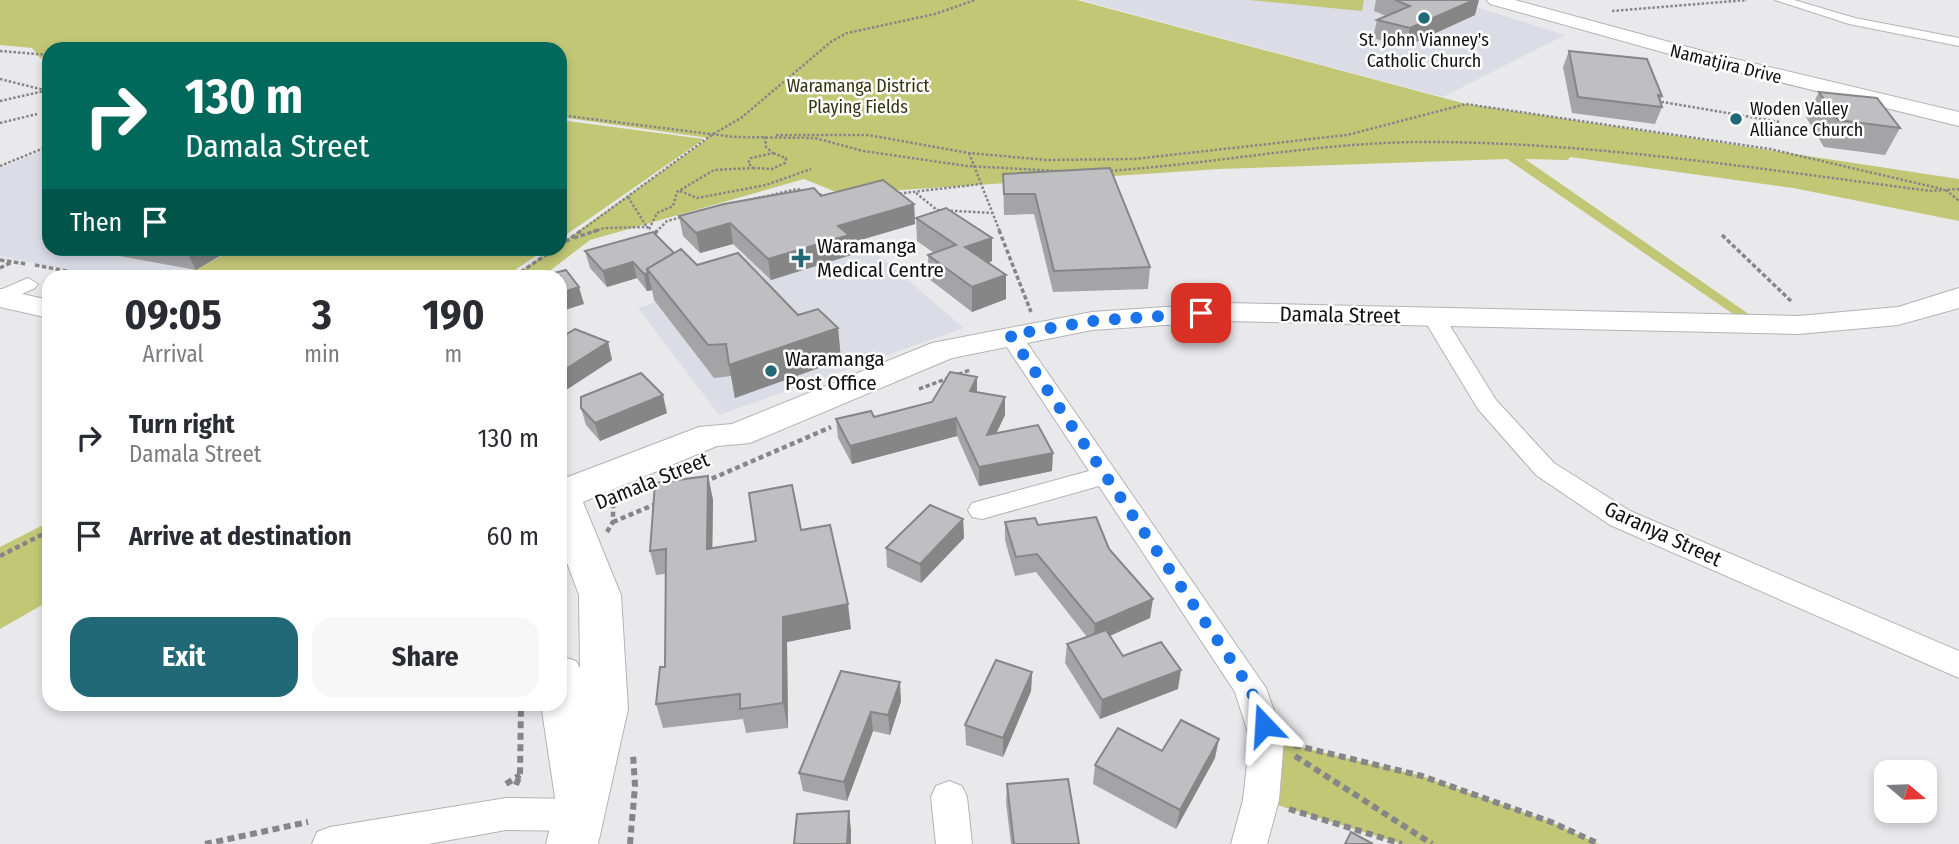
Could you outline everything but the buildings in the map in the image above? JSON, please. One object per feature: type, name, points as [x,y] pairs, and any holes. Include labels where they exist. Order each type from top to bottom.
[{"type":"street","name":"Namatjira Drive","points":[[1496,0],[1705,58],[1959,119]]},
{"type":"street","points":[[1781,0],[1853,21],[1959,42]]},
{"type":"street","points":[[0,298],[23,278]]},
{"type":"street","name":"Damala Street","points":[[567,503],[723,452],[737,435],[943,350],[1092,321],[1190,313],[1798,325],[1898,316],[1939,306],[1959,297]]},
{"type":"street","points":[[0,298],[42,307]]},
{"type":"street","name":"Garanya Street","points":[[1434,318],[1486,404],[1545,470],[1620,518],[1959,665]]},
{"type":"street","points":[[1025,332],[1106,475],[1250,688],[1268,739],[1261,800],[1249,844]]},
{"type":"street","points":[[982,510],[1106,475]]},
{"type":"street","points":[[567,514],[600,595],[604,709],[576,829]]},
{"type":"street","points":[[564,711],[576,829]]},
{"type":"street","points":[[949,797],[954,844]]},
{"type":"street","points":[[330,844],[506,814],[576,829]]},
{"type":"path","points":[[567,241],[713,134],[741,118],[832,41],[847,33],[935,14],[975,0]]},
{"type":"path","points":[[1605,12],[1747,0]]},
{"type":"path","points":[[0,51],[42,54]]},
{"type":"path","points":[[0,79],[42,89]]},
{"type":"path","points":[[0,101],[42,91]]},
{"type":"path","points":[[1654,101],[1780,122]]},
{"type":"path","points":[[567,116],[754,137],[788,133],[868,135],[969,153],[1047,160],[1135,159],[1347,135],[1466,104],[1770,149],[1946,190],[1959,201]]},
{"type":"path","points":[[0,123],[37,114]]},
{"type":"path","points":[[648,228],[657,213],[673,206],[679,191],[711,171],[772,169],[785,163],[783,156],[766,147],[765,136]]},
{"type":"path","points":[[765,136],[815,138],[863,151],[974,166],[1060,171]]},
{"type":"path","points":[[1100,171],[1167,169],[1346,147],[1433,142],[1584,149],[1931,191],[1959,190]]},
{"type":"path","points":[[0,166],[42,149]]},
{"type":"path","points":[[753,168],[748,163],[751,158],[773,153]]},
{"type":"path","points":[[969,153],[992,213],[1025,332]]},
{"type":"path","points":[[679,191],[697,198],[766,185],[811,169]]},
{"type":"path","points":[[890,194],[981,184]]},
{"type":"path","points":[[743,201],[794,188],[816,190],[829,197],[841,197]]},
{"type":"path","points":[[915,193],[937,210],[992,213]]},
{"type":"path","points":[[628,198],[648,228],[662,243]]},
{"type":"path","points":[[654,234],[667,221],[692,215]]},
{"type":"path","points":[[570,239],[604,228],[648,228]]},
{"type":"path","points":[[1722,235],[1792,303]]},
{"type":"path","points":[[524,270],[545,256]]},
{"type":"path","points":[[0,260],[23,278]]},
{"type":"path","points":[[0,268],[23,278],[42,277]]},
{"type":"path","points":[[914,391],[972,370]]},
{"type":"path","points":[[700,484],[837,424]]},
{"type":"path","points":[[613,522],[663,500]]},
{"type":"path","points":[[0,556],[42,535]]},
{"type":"path","points":[[506,814],[520,775],[521,711]]},
{"type":"path","points":[[1268,739],[1432,844]]},
{"type":"path","points":[[1268,739],[1422,776],[1551,822],[1599,844]]},
{"type":"path","points":[[1261,800],[1402,844]]},
{"type":"shaded area","points":[[1081,0],[1454,0],[1565,35],[1443,97]]},
{"type":"shaded area","points":[[42,151],[42,256],[528,256],[507,270],[68,270],[0,256],[0,168]]},
{"type":"shaded area","points":[[847,228],[964,328],[719,415],[638,308],[745,275],[733,261]]},
{"type":"green space","name":"Waramanga District Playing Fields","points":[[0,0],[1077,0],[1466,104],[1959,179],[1959,221],[1793,188],[1570,157],[1568,160],[1525,159],[1753,317],[1736,316],[1507,159],[1220,169],[841,194],[804,179],[590,240],[551,270],[522,270],[543,256],[567,256],[567,239],[709,138],[567,118],[567,42],[42,42],[42,58],[32,48],[0,45]]},
{"type":"green space","points":[[1249,0],[1364,0],[1362,11]]},
{"type":"green space","points":[[567,121],[704,139],[567,234]]},
{"type":"green space","points":[[221,256],[536,256],[515,270],[196,270]]},
{"type":"green space","points":[[42,526],[42,605],[0,629],[0,547]]},
{"type":"green space","points":[[1267,739],[1422,776],[1551,822],[1599,844],[1402,844],[1261,800]]},
{"type":"place","name":"St. John Vianney's Catholic Church","points":[[1424,18]]},
{"type":"place","name":"Woden Valley Alliance Church","points":[[1736,119]]},
{"type":"place","name":"Waramanga Medical Centre","points":[[801,258]]},
{"type":"place","name":"Waramanga Post Office","points":[[771,371]]},
{"type":"route","points":[[1201,313],[1092,321],[1010,335],[1250,688],[1264,725]]}]
